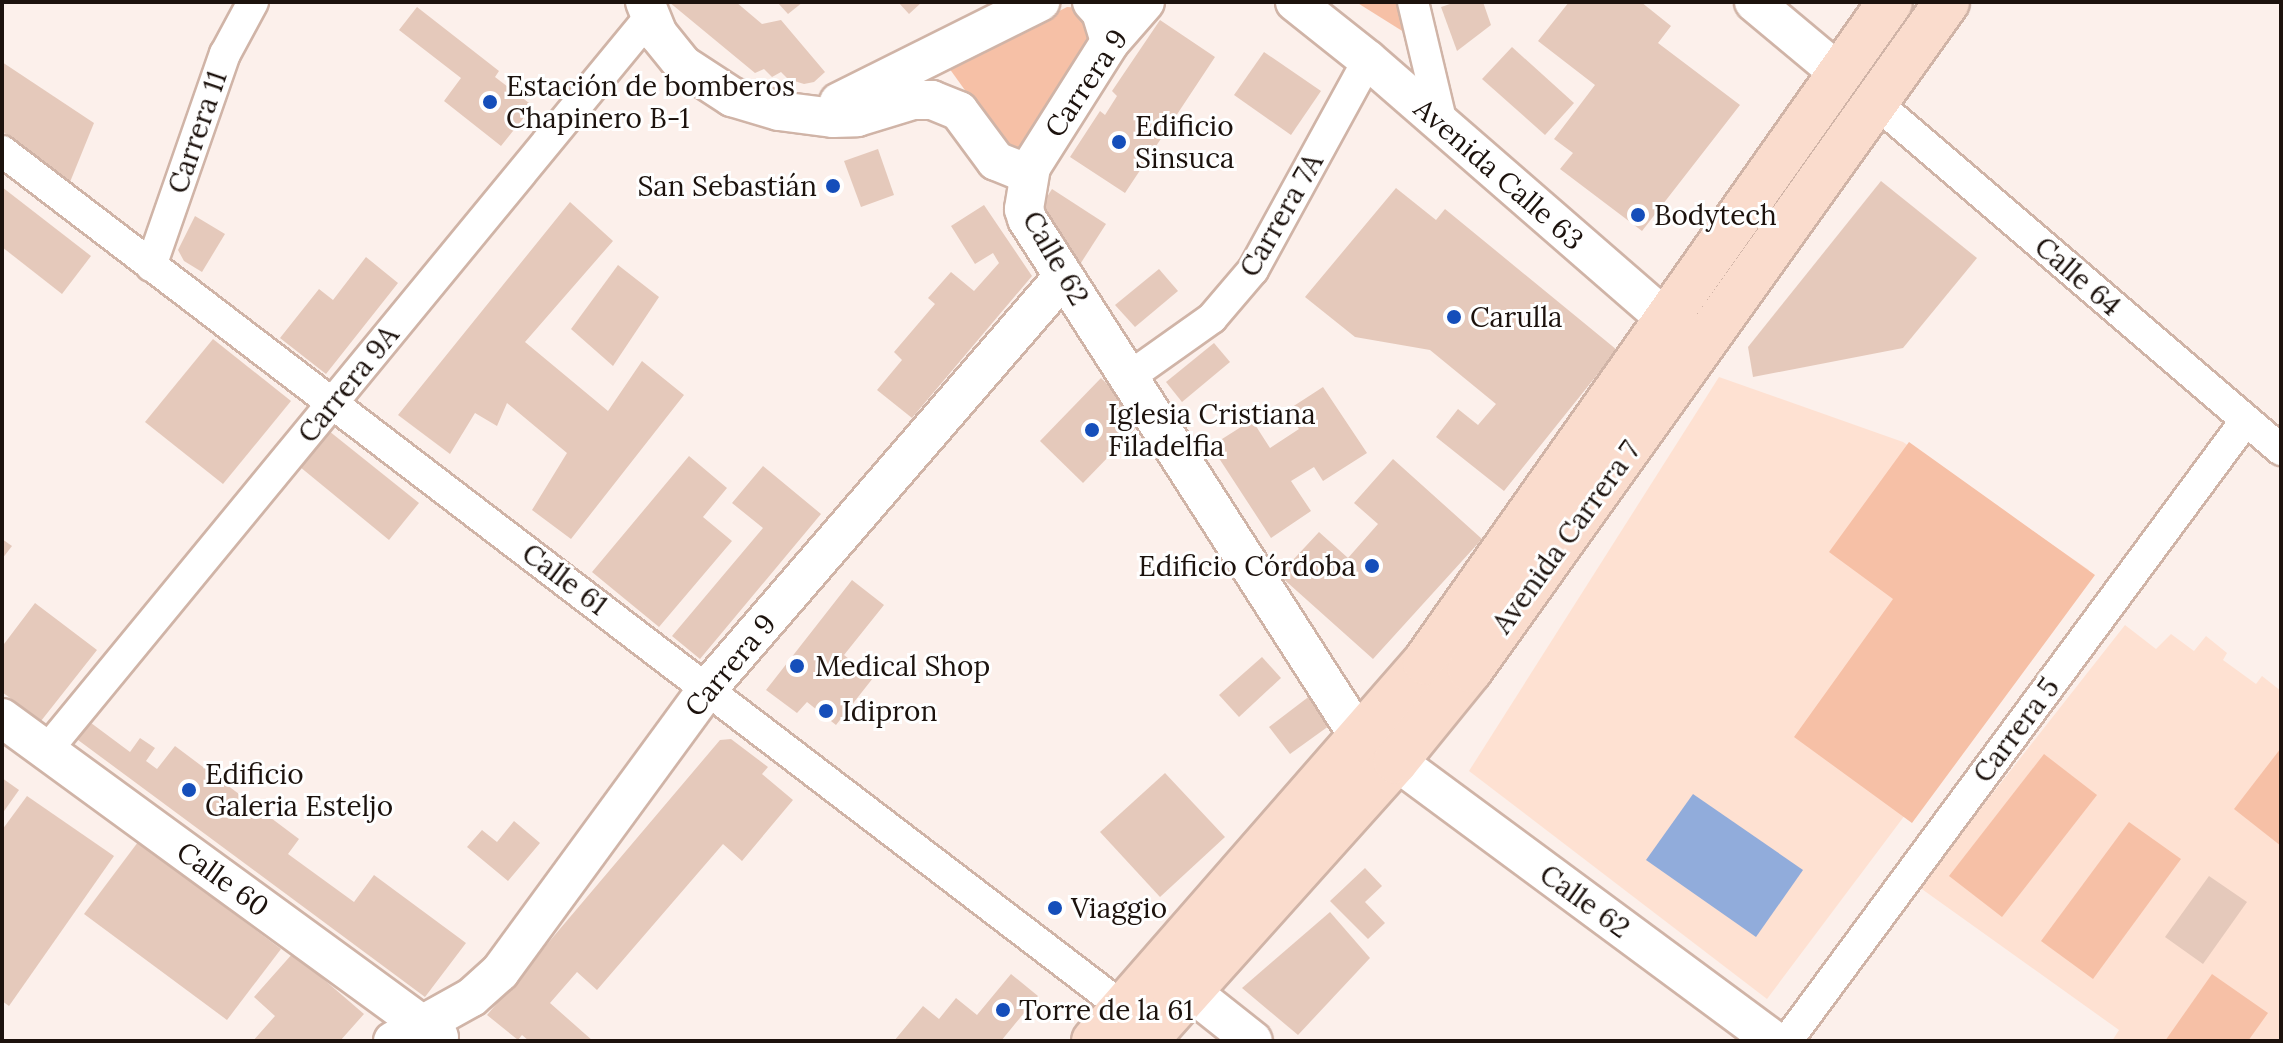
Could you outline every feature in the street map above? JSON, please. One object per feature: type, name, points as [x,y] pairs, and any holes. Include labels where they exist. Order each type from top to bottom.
[{"type":"main road","name":"Avenida Carrera 7","points":[[1135,1025],[1360,738],[1425,662],[1890,2]]},
{"type":"main road","name":"Avenida Carrera 7","points":[[1094,1041],[1135,1025],[1190,991],[1396,761],[1506,621],[1947,2]]},
{"type":"street","name":"Carrera 11","points":[[151,266],[225,54],[253,2]]},
{"type":"street","points":[[800,115],[861,92],[1040,2]]},
{"type":"street","points":[[1092,2],[1101,12],[1110,42]]},
{"type":"street","name":"Carrera 9","points":[[1031,167],[1110,42],[1145,2]]},
{"type":"street","name":"Avenida Calle 63","points":[[1295,2],[1368,60],[1700,348]]},
{"type":"street","points":[[1413,2],[1442,124]]},
{"type":"street","points":[[1754,2],[1840,74]]},
{"type":"street","name":"Calle 62","points":[[647,10],[665,45],[706,83],[757,106],[800,115],[857,117],[913,100],[932,100],[959,111],[996,161],[1018,170],[1031,167],[1023,204],[1027,219],[1360,738]]},
{"type":"street","name":"Carrera 9A","points":[[47,750],[333,402],[647,10]]},
{"type":"street","name":"Carrera 7A","points":[[1129,377],[1212,318],[1253,270],[1368,60]]},
{"type":"street","name":"Calle 64","points":[[1875,102],[2281,450]]},
{"type":"street","name":"Calle 61","points":[[2,151],[708,688],[1135,1025]]},
{"type":"street","name":"Carrera 9","points":[[419,1035],[472,997],[500,972],[708,688],[1064,276]]},
{"type":"street","name":"Carrera 5","points":[[1787,1041],[2246,420]]},
{"type":"street","name":"Calle 60","points":[[2,718],[419,1035]]},
{"type":"street","name":"Calle 62","points":[[1396,761],[1774,1041]]},
{"type":"street","points":[[1190,991],[1253,1041]]},
{"type":"shaded area","points":[[1356,2],[1397,2],[1407,34]]},
{"type":"shaded area","points":[[1067,7],[1087,8],[1094,37],[1013,157],[949,68]]},
{"type":"shaded area","points":[[1719,377],[1903,442],[2089,570],[1767,999],[1469,771]]},
{"type":"shaded area","points":[[1909,442],[2095,575],[1912,823],[1794,737],[1893,599],[1829,552]]},
{"type":"shaded area","points":[[2125,625],[2156,649],[2171,634],[2194,651],[2206,636],[2227,653],[2223,660],[2256,684],[2262,676],[2281,691],[2281,1041],[2112,1041],[2119,1030],[1919,887]]},
{"type":"shaded area","points":[[2281,748],[2281,846],[2234,809]]},
{"type":"shaded area","points":[[2044,754],[2097,795],[2002,917],[1949,876]]},
{"type":"shaded area","points":[[2129,822],[2181,859],[2093,979],[2041,941]]},
{"type":"shaded area","points":[[2212,974],[2268,1013],[2248,1041],[2165,1041]]},
{"type":"water","points":[[1693,794],[1803,870],[1756,937],[1646,860]]},
{"type":"building","points":[[669,2],[736,2],[762,24],[781,20],[825,72],[814,82],[804,84],[788,79],[781,72],[772,77],[764,69],[755,73]]},
{"type":"building","points":[[777,2],[803,2],[788,14]]},
{"type":"building","points":[[898,2],[922,2],[909,14]]},
{"type":"building","points":[[1456,2],[1483,2],[1491,25],[1457,51],[1441,7]]},
{"type":"building","points":[[1569,2],[1641,2],[1671,26],[1658,43],[1740,105],[1642,231],[1560,169],[1573,153],[1554,139],[1595,85],[1538,41]]},
{"type":"building","points":[[417,7],[499,71],[495,77],[533,106],[501,146],[444,101],[461,78],[399,30]]},
{"type":"building","points":[[1160,20],[1215,57],[1125,193],[1070,157],[1100,111],[1105,115],[1117,96],[1112,91]]},
{"type":"building","points":[[1512,47],[1574,103],[1545,135],[1482,79]]},
{"type":"building","points":[[1264,52],[1321,91],[1291,135],[1234,95]]},
{"type":"building","points":[[2,62],[94,123],[70,182],[2,131]]},
{"type":"building","points":[[878,149],[894,195],[861,207],[844,161]]},
{"type":"building","points":[[1881,181],[1977,258],[1903,348],[1753,377],[1748,347]]},
{"type":"building","points":[[2,187],[91,256],[62,294],[2,247]]},
{"type":"building","name":"Carulla","points":[[1396,188],[1436,220],[1445,209],[1617,350],[1504,491],[1436,437],[1458,409],[1478,425],[1496,404],[1430,350],[1355,337],[1305,297]]},
{"type":"building","points":[[1052,189],[1106,224],[1077,269],[1039,209]]},
{"type":"building","points":[[570,202],[613,241],[525,342],[608,411],[642,361],[684,395],[571,539],[532,510],[567,453],[507,403],[497,426],[475,413],[450,454],[398,415]]},
{"type":"building","points":[[984,205],[1032,276],[912,418],[877,390],[902,360],[894,352],[935,304],[928,298],[951,272],[974,291],[999,263],[993,253],[975,264],[951,226]]},
{"type":"building","points":[[195,216],[225,234],[202,272],[184,261],[178,250]]},
{"type":"building","points":[[366,257],[398,283],[326,374],[280,338],[319,289],[333,300]]},
{"type":"building","points":[[618,265],[659,297],[613,366],[571,329]]},
{"type":"building","points":[[1159,269],[1178,291],[1135,327],[1115,305]]},
{"type":"building","points":[[213,339],[291,401],[223,484],[145,422]]},
{"type":"building","points":[[1214,343],[1230,362],[1182,402],[1166,382]]},
{"type":"building","name":"Iglesia Cristiana Filadelfia","points":[[1101,378],[1144,420],[1083,483],[1040,441]]},
{"type":"building","points":[[1323,387],[1367,453],[1323,481],[1314,467],[1291,481],[1311,511],[1271,538],[1211,446],[1252,420],[1270,448],[1299,429],[1286,411]]},
{"type":"building","points":[[324,427],[419,503],[389,540],[294,462]]},
{"type":"building","points":[[689,456],[727,488],[703,517],[732,541],[659,627],[592,572]]},
{"type":"building","name":"Edificio Córdoba","points":[[1393,459],[1482,539],[1373,659],[1279,575],[1319,532],[1348,558],[1378,524],[1354,503]]},
{"type":"building","points":[[763,466],[821,514],[700,659],[672,636],[763,528],[732,503]]},
{"type":"building","points":[[2,539],[12,546],[2,559]]},
{"type":"building","points":[[852,580],[884,605],[844,655],[873,678],[836,725],[807,702],[797,713],[766,690]]},
{"type":"building","points":[[35,603],[97,650],[41,721],[2,692],[2,642],[4,644]]},
{"type":"building","points":[[1262,657],[1281,678],[1239,717],[1219,695]]},
{"type":"building","points":[[1311,695],[1333,723],[1290,754],[1269,727]]},
{"type":"building","points":[[87,720],[130,752],[140,738],[155,748],[146,761],[157,769],[175,746],[299,839],[288,854],[354,902],[374,875],[466,943],[425,997],[74,737]]},
{"type":"building","points":[[731,739],[768,767],[762,774],[793,800],[742,861],[723,844],[597,990],[577,972],[550,1003],[593,1041],[529,1041],[522,1035],[518,1040],[487,1015],[720,740]]},
{"type":"building","points":[[1165,773],[1225,837],[1160,897],[1100,832]]},
{"type":"building","points":[[2,778],[19,790],[2,814]]},
{"type":"building","points":[[27,796],[114,856],[9,1006],[2,1001],[2,830]]},
{"type":"building","points":[[514,821],[540,843],[508,881],[467,847],[482,830],[497,842]]},
{"type":"building","points":[[138,842],[281,949],[227,1020],[84,914]]},
{"type":"building","points":[[1365,868],[1382,886],[1365,902],[1385,923],[1368,939],[1330,901]]},
{"type":"building","points":[[2209,876],[2247,902],[2203,964],[2165,937]]},
{"type":"building","points":[[1330,912],[1370,958],[1298,1035],[1242,988]]},
{"type":"building","points":[[293,953],[364,1014],[340,1041],[253,1041],[275,1016],[254,997]]},
{"type":"building","name":"Torre de la 61","points":[[1011,974],[1038,996],[1001,1041],[894,1041],[923,1006],[939,1019],[956,998],[977,1015]]},
{"type":"place","name":"Estación de bomberos Chapinero B-1","points":[[490,102]]},
{"type":"place","name":"Edificio Sinsuca","points":[[1119,142]]},
{"type":"place","name":"San Sebastián","points":[[833,186]]},
{"type":"place","name":"Bodytech","points":[[1638,215]]},
{"type":"place","name":"Carulla","points":[[1454,317]]},
{"type":"place","name":"Iglesia Cristiana Filadelfia","points":[[1092,430]]},
{"type":"place","name":"Edificio Córdoba","points":[[1372,566]]},
{"type":"place","name":"Medical Shop","points":[[797,666]]},
{"type":"place","name":"Idipron","points":[[826,711]]},
{"type":"place","name":"Edificio Galeria Esteljo","points":[[189,790]]},
{"type":"place","name":"Viaggio","points":[[1055,908]]},
{"type":"place","name":"Torre de la 61","points":[[1003,1010]]}]
